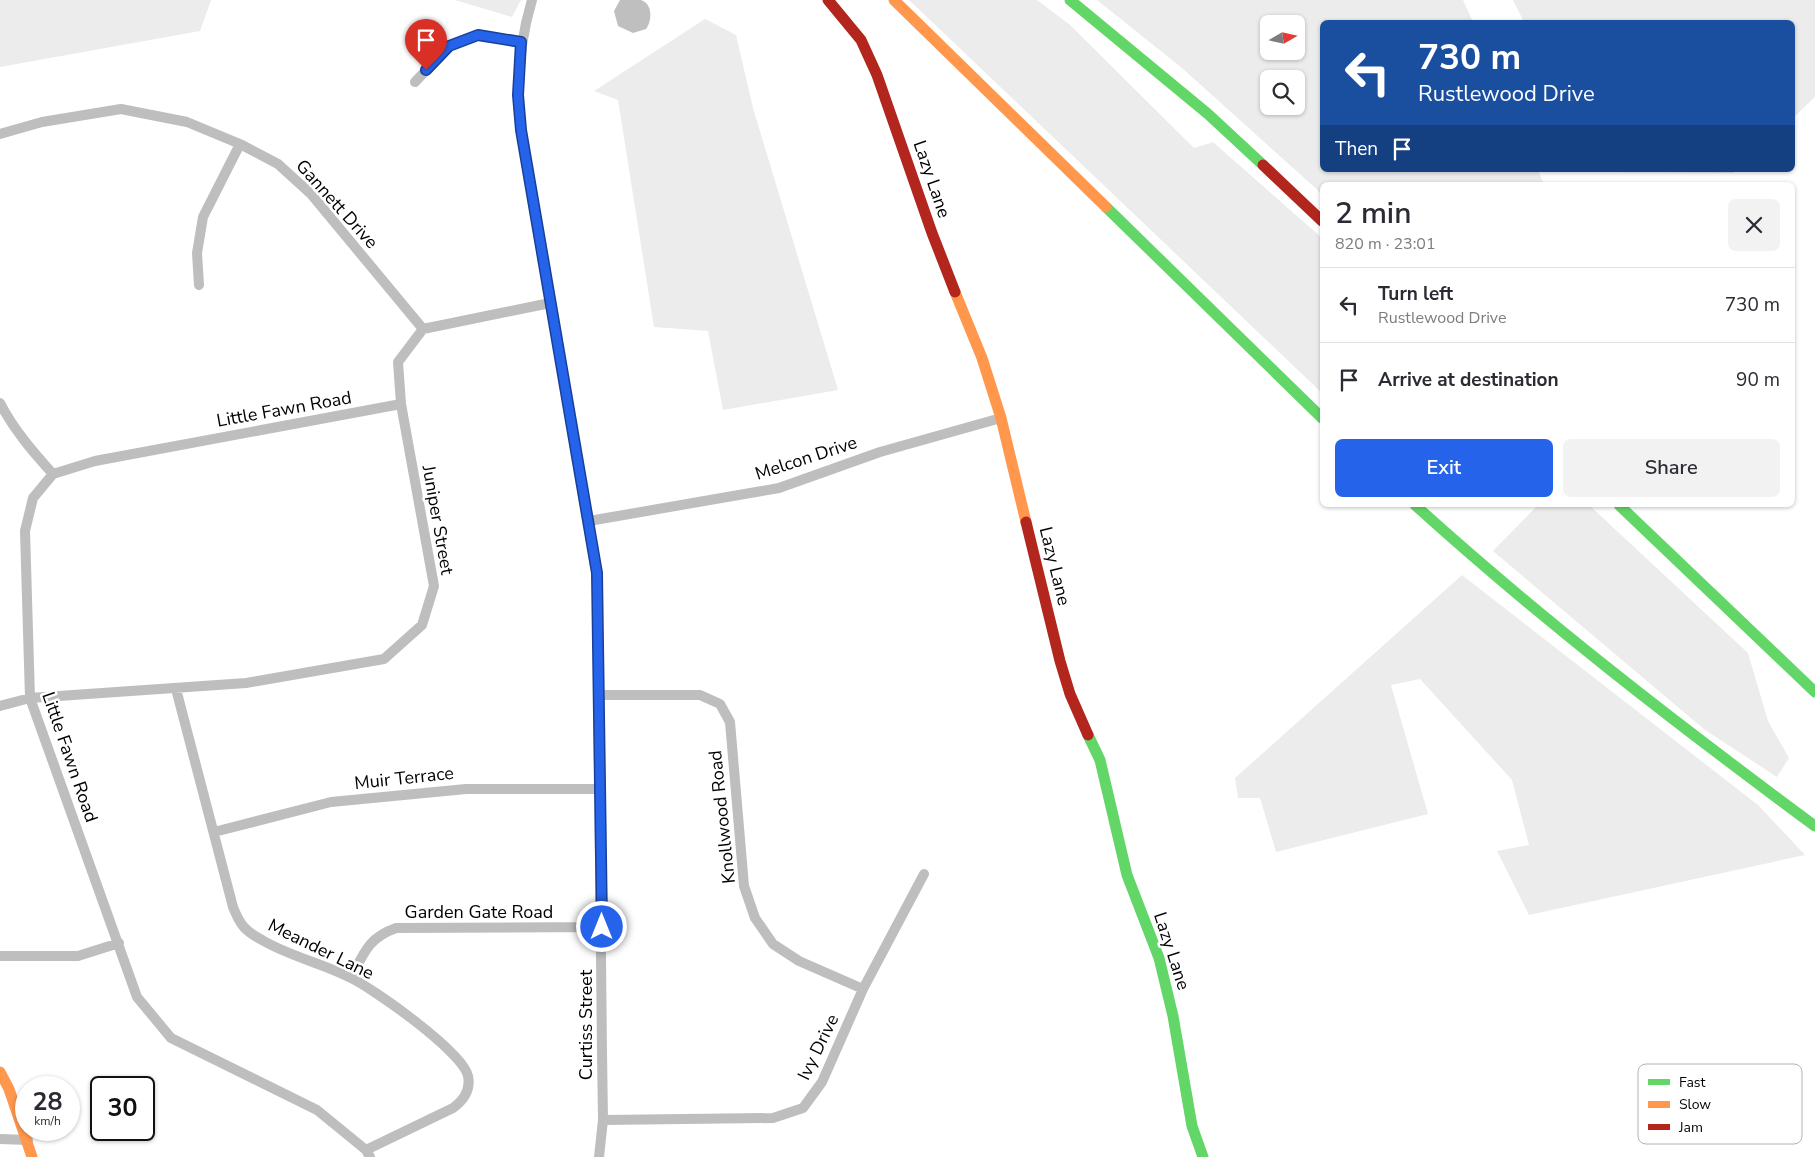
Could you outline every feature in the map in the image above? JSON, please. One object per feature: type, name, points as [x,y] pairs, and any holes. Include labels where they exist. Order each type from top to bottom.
[{"type":"main road","name":"Lazy Lane","points":[[828,0],[861,40],[877,76],[932,233],[982,358],[1001,418],[1060,661],[1070,694],[1100,760],[1127,875],[1159,958],[1173,1016],[1192,1126],[1202,1157]]},
{"type":"main road","points":[[894,0],[1320,416]]},
{"type":"main road","points":[[1070,0],[1208,114],[1320,219]]},
{"type":"main road","points":[[1417,507],[1607,669],[1815,826]]},
{"type":"main road","points":[[1621,507],[1815,692]]},
{"type":"main road","points":[[0,1072],[15,1105]]},
{"type":"main road","points":[[28,1141],[32,1157]]},
{"type":"street","name":"Curtiss Street","points":[[532,0],[521,42],[518,72],[519,112],[597,573],[602,927],[602,1120],[599,1157]]},
{"type":"street","points":[[415,82],[449,46],[478,35],[521,42]]},
{"type":"street","name":"Gannett Drive","points":[[0,134],[42,122],[120,109],[187,122],[240,144],[278,164],[311,194],[423,329]]},
{"type":"street","points":[[199,285],[198,253],[203,217],[240,144]]},
{"type":"street","points":[[423,329],[550,303]]},
{"type":"street","name":"Juniper Street","points":[[0,706],[30,698],[176,689],[246,682],[384,659],[422,625],[434,586],[401,404],[398,362],[423,329]]},
{"type":"street","points":[[0,404],[9,420],[33,452],[54,474]]},
{"type":"street","name":"Little Fawn Road","points":[[368,1154],[317,1110],[171,1038],[137,997],[30,698],[25,531],[34,498],[54,474],[95,461],[401,404]]},
{"type":"street","name":"Melcon Drive","points":[[589,521],[779,488],[880,452],[1001,418]]},
{"type":"street","name":"Meander Lane","points":[[176,689],[233,907],[240,926],[262,941],[351,978],[412,1017],[463,1065],[468,1076],[468,1091],[461,1102],[368,1154]]},
{"type":"street","name":"Knollwood Road","points":[[600,695],[700,695],[720,704],[730,722],[744,886],[755,918],[773,944],[799,961],[863,989]]},
{"type":"street","name":"Muir Terrace","points":[[214,832],[331,802],[466,788],[601,789]]},
{"type":"street","name":"Ivy Drive","points":[[602,1120],[773,1118],[803,1108],[822,1082],[863,989],[924,874]]},
{"type":"street","name":"Garden Gate Road","points":[[351,978],[368,945],[380,934],[396,928],[602,927]]},
{"type":"street","points":[[0,956],[78,956],[119,943]]},
{"type":"street","points":[[0,1140],[15,1140]]},
{"type":"shaded area","points":[[0,0],[211,0],[200,31],[0,67]]},
{"type":"shaded area","points":[[455,0],[521,0],[512,17]]},
{"type":"shaded area","points":[[620,0],[641,0],[648,5],[650,17],[646,29],[633,33],[618,26],[614,11]]},
{"type":"shaded area","points":[[909,0],[1037,0],[1069,24],[1194,148],[1213,142],[1320,236],[1320,391]]},
{"type":"shaded area","points":[[1097,0],[1463,0],[1472,20],[1320,20],[1320,172],[1539,172],[1543,182],[1320,182],[1320,192],[1182,68]]},
{"type":"shaded area","points":[[1513,0],[1815,0],[1815,97],[1795,116],[1795,20],[1523,20]]},
{"type":"shaded area","points":[[705,19],[736,35],[753,108],[838,390],[723,410],[708,331],[654,327],[618,100],[594,91]]},
{"type":"shaded area","points":[[1601,172],[1734,172],[1733,173]]},
{"type":"shaded area","points":[[1536,507],[1591,507],[1748,653],[1768,721],[1789,758],[1777,777],[1705,730],[1493,551]]},
{"type":"shaded area","points":[[1462,575],[1758,805],[1805,855],[1529,915],[1497,851],[1529,845],[1512,780],[1420,679],[1391,685],[1428,814],[1276,852],[1260,798],[1238,798],[1235,778]]},
{"type":"traffic: fast","points":[[1070,0],[1208,114],[1263,165]]},
{"type":"traffic: fast","points":[[1106,207],[1320,416]]},
{"type":"traffic: fast","points":[[1417,507],[1561,630],[1712,749],[1815,826]]},
{"type":"traffic: fast","points":[[1621,507],[1815,692]]},
{"type":"traffic: fast","points":[[1088,735],[1100,760],[1127,875],[1159,958],[1173,1016],[1192,1126],[1203,1157]]},
{"type":"traffic: slow","points":[[894,0],[1106,207]]},
{"type":"traffic: slow","points":[[955,292],[982,358],[1001,418],[1026,522]]},
{"type":"traffic: slow","points":[[0,1072],[9,1089],[32,1157]]},
{"type":"traffic: jam","points":[[828,0],[861,40],[877,75],[932,233],[955,292]]},
{"type":"traffic: jam","points":[[1263,165],[1320,219]]},
{"type":"traffic: jam","points":[[1026,522],[1060,661],[1070,694],[1088,735]]},
{"type":"route","points":[[426,70],[449,46],[478,35],[521,42],[518,95],[521,130],[597,573],[602,927]]}]
